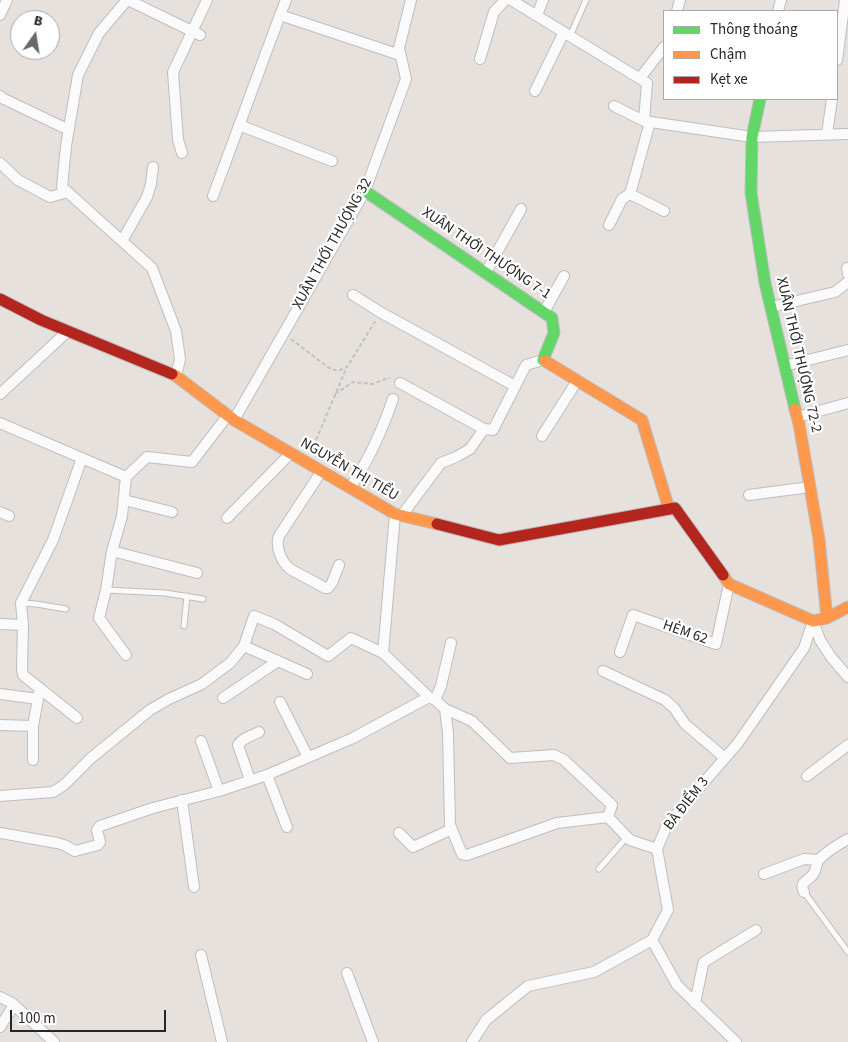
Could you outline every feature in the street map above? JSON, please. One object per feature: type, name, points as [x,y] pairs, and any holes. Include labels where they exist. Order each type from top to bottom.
[{"type":"street","points":[[0,15],[7,0]]},
{"type":"street","points":[[176,376],[180,359],[176,331],[152,268],[62,187],[66,146],[78,75],[99,33],[128,0],[196,33]]},
{"type":"street","points":[[182,153],[178,140],[173,72],[196,33],[208,0]]},
{"type":"street","points":[[213,196],[286,0]]},
{"type":"street","name":"XUÂN THỚI THƯỢNG 32","points":[[126,477],[147,457],[192,462],[231,417],[284,333],[365,191],[406,79],[399,48],[411,0]]},
{"type":"street","points":[[480,59],[494,12],[505,0]]},
{"type":"street","points":[[511,0],[647,83],[647,122],[630,194],[622,200],[609,225]]},
{"type":"street","points":[[537,15],[543,0]]},
{"type":"street","points":[[838,52],[845,0]]},
{"type":"street","points":[[280,15],[400,54]]},
{"type":"street","points":[[535,91],[567,34]]},
{"type":"street","points":[[640,78],[663,48]]},
{"type":"street","points":[[0,96],[69,130]]},
{"type":"street","name":"XUÂN THỚI THƯỢNG 72-2","points":[[760,100],[752,137],[751,193],[770,307],[799,424],[819,539],[827,618]]},
{"type":"street","points":[[827,134],[832,100]]},
{"type":"street","points":[[614,106],[647,122],[752,137],[848,134]]},
{"type":"street","points":[[240,125],[332,161]]},
{"type":"street","points":[[0,163],[18,180],[50,197],[68,192]]},
{"type":"street","points":[[122,241],[147,197],[154,167]]},
{"type":"street","name":"XUÂN THỚI THƯỢNG 7-1","points":[[365,191],[552,318],[554,334],[543,360]]},
{"type":"street","points":[[630,194],[664,211]]},
{"type":"street","points":[[486,272],[521,209]]},
{"type":"street","points":[[847,268],[848,274]]},
{"type":"street","points":[[544,312],[564,276]]},
{"type":"street","points":[[770,307],[835,292],[848,282]]},
{"type":"street","points":[[353,295],[380,312],[515,386]]},
{"type":"street","name":"NGUYỄN THỊ TIỂU","points":[[0,298],[41,320],[176,376],[231,417],[290,454],[398,515],[500,540],[669,509]]},
{"type":"street","points":[[0,394],[68,331]]},
{"type":"street","points":[[784,366],[848,350]]},
{"type":"street","points":[[400,382],[484,429],[492,430],[526,364],[543,360],[642,420],[669,509],[676,508],[729,584],[813,621],[827,618],[848,607]]},
{"type":"street","points":[[542,436],[577,381]]},
{"type":"street","points":[[350,488],[372,452],[393,399]]},
{"type":"street","points":[[796,417],[848,403]]},
{"type":"street","points":[[0,423],[126,477],[122,516],[112,551],[100,618],[126,655]]},
{"type":"street","points":[[383,653],[398,515],[441,463],[470,449],[484,429]]},
{"type":"street","points":[[227,518],[290,454]]},
{"type":"street","points":[[77,718],[23,675],[21,602],[53,540],[82,458]]},
{"type":"street","points":[[321,472],[279,536],[277,545],[285,565],[321,587],[330,586],[339,565]]},
{"type":"street","points":[[749,495],[810,487]]},
{"type":"street","points":[[124,500],[172,512]]},
{"type":"street","points":[[112,551],[197,573]]},
{"type":"street","name":"HẺM 62","points":[[620,652],[633,615],[716,644],[729,584]]},
{"type":"street","points":[[0,796],[52,792],[64,785],[107,744],[150,710],[168,699],[202,684],[230,662],[244,646],[254,616],[274,624],[328,656],[351,638],[383,653],[445,709],[472,721],[510,758],[554,755],[564,760],[612,805],[608,817]]},
{"type":"street","points":[[813,621],[820,640],[848,677]]},
{"type":"street","name":"BÀ ĐIỂM 3","points":[[657,849],[667,825],[738,742],[804,648],[813,621]]},
{"type":"street","points":[[0,624],[23,625]]},
{"type":"street","points":[[0,834],[56,843],[75,851],[99,844],[97,830],[100,826],[267,775],[353,738],[432,698],[441,686],[451,643]]},
{"type":"street","points":[[244,646],[307,674]]},
{"type":"street","points":[[224,698],[278,661]]},
{"type":"street","points":[[603,671],[665,700],[674,708],[685,724],[725,758]]},
{"type":"street","points":[[33,760],[33,726],[40,688]]},
{"type":"street","points":[[0,694],[38,699]]},
{"type":"street","points":[[280,702],[308,757]]},
{"type":"street","points":[[445,709],[448,733],[450,825],[461,852],[465,855],[557,823],[608,817]]},
{"type":"street","points":[[0,725],[33,726]]},
{"type":"street","points":[[250,780],[238,745],[243,739],[259,732]]},
{"type":"street","points":[[201,741],[219,791]]},
{"type":"street","points":[[807,776],[848,745]]},
{"type":"street","points":[[267,775],[287,827]]},
{"type":"street","points":[[182,800],[194,886]]},
{"type":"street","points":[[472,1042],[486,1020],[528,986],[594,972],[652,940],[668,910],[657,849],[630,840],[608,817]]},
{"type":"street","points":[[399,833],[413,847],[452,829]]},
{"type":"street","points":[[804,892],[802,889],[803,884],[813,874],[819,860],[834,847],[848,839]]},
{"type":"street","points":[[764,874],[804,859],[819,860]]},
{"type":"street","points":[[695,1003],[704,962],[756,930]]},
{"type":"street","points":[[652,940],[677,985],[736,1042]]},
{"type":"street","points":[[201,955],[222,1042]]},
{"type":"street","points":[[347,973],[373,1042]]},
{"type":"street","points":[[0,997],[14,1005],[54,1042]]},
{"type":"street","points":[[0,1027],[14,1005]]},
{"type":"lane","points":[[567,34],[586,0]]},
{"type":"lane","points":[[106,590],[165,593],[203,599]]},
{"type":"lane","points":[[184,626],[187,596]]},
{"type":"lane","points":[[21,602],[66,609]]},
{"type":"lane","points":[[599,869],[627,837]]},
{"type":"lane","points":[[804,892],[848,952]]},
{"type":"path","points":[[306,463],[347,367],[380,312]]},
{"type":"path","points":[[284,333],[329,368],[338,371],[347,367]]},
{"type":"path","points":[[335,394],[354,382],[373,384],[388,378],[400,382]]},
{"type":"traffic: fast","points":[[760,100],[752,137],[751,193],[765,283],[795,409]]},
{"type":"traffic: fast","points":[[365,191],[552,318],[554,333],[543,360],[545,361]]},
{"type":"traffic: slow","points":[[545,361],[642,420],[669,509]]},
{"type":"traffic: slow","points":[[172,374],[234,420],[395,514],[437,524]]},
{"type":"traffic: slow","points":[[795,409],[819,539],[827,618]]},
{"type":"traffic: slow","points":[[723,575],[729,584],[813,621],[827,618],[848,607]]},
{"type":"traffic: jam","points":[[0,299],[41,320],[172,374]]},
{"type":"traffic: jam","points":[[437,524],[499,540],[675,508],[723,575]]}]
